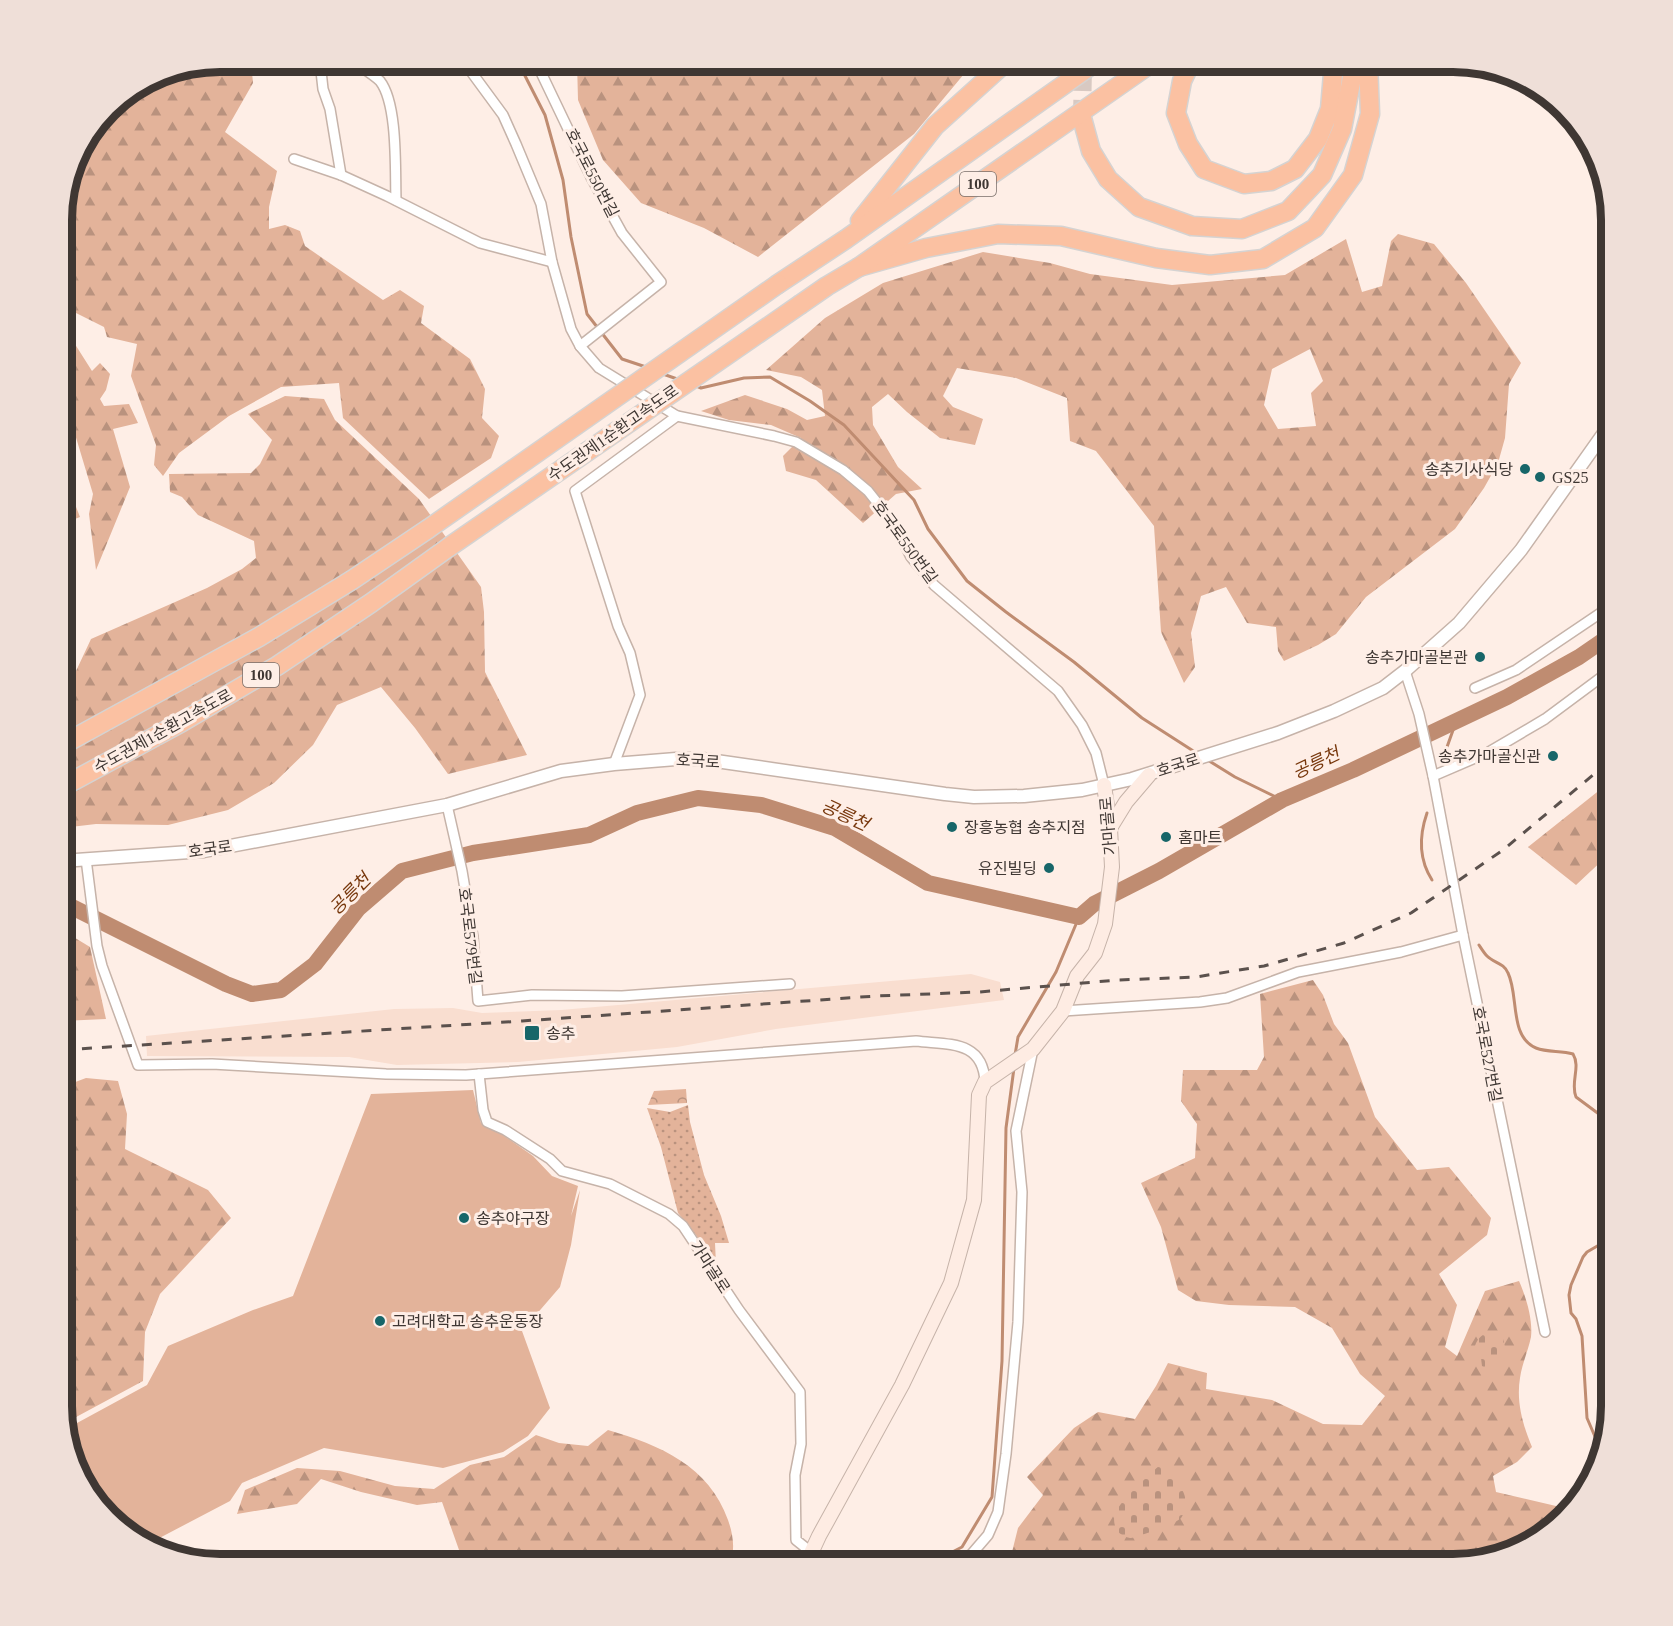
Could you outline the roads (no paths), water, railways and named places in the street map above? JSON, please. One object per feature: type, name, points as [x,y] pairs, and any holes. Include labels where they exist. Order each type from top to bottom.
[{"type":"highway","points":[[846,239],[935,126],[995,72]]},
{"type":"highway","name":"수도권제1순환고속도로","points":[[72,740],[259,637],[352,580],[846,239],[1082,72]]},
{"type":"highway","name":"수도권제1순환고속도로","points":[[72,782],[182,722],[277,666],[827,286],[859,267],[1139,72]]},
{"type":"highway","points":[[1186,72],[1182,81],[1176,113],[1188,144],[1204,169],[1244,184],[1271,181],[1295,169],[1318,139],[1330,109],[1333,72]]},
{"type":"highway","points":[[1082,118],[1091,150],[1108,179],[1139,207],[1192,226],[1242,229],[1288,211],[1322,175],[1342,129],[1353,72]]},
{"type":"highway","points":[[859,267],[926,248],[998,234],[1061,236],[1156,258],[1210,265],[1263,259],[1316,228],[1353,175],[1370,114],[1368,72]]},
{"type":"main road","points":[[1110,828],[1126,802],[1149,775]]},
{"type":"main road","name":"가마골로","points":[[1063,1011],[1077,976],[1095,953],[1105,924],[1112,867],[1104,785]]},
{"type":"main road","points":[[988,1080],[1033,1048],[1063,1011]]},
{"type":"main road","name":"가마골로","points":[[810,1554],[902,1385],[951,1283],[974,1200],[979,1095],[988,1080]]},
{"type":"street","points":[[321,72],[341,175]]},
{"type":"street","points":[[368,72],[379,80],[392,112],[396,200]]},
{"type":"street","name":"호국로550번길","points":[[471,72],[503,116],[516,144],[541,204],[552,262],[571,329],[580,346],[599,368],[677,416],[796,442],[843,470],[868,490],[895,525],[911,557],[934,585],[1058,691],[1082,724],[1096,753],[1104,785]]},
{"type":"street","name":"호국로550번길","points":[[541,72],[591,177],[622,233],[661,282],[580,346]]},
{"type":"street","points":[[294,159],[341,175],[480,243],[552,262]]},
{"type":"street","points":[[614,764],[640,695],[630,652],[618,626],[575,491],[677,416]]},
{"type":"street","name":"호국로","points":[[72,860],[204,851],[447,805],[561,771],[676,759],[702,759],[974,797],[1024,796],[1104,785],[1149,775],[1278,733],[1334,711],[1383,688],[1459,623],[1514,558],[1601,437]]},
{"type":"street","points":[[1475,688],[1516,670],[1601,613]]},
{"type":"street","name":"호국로527번길","points":[[1405,671],[1419,714],[1433,776],[1463,935],[1545,1332]]},
{"type":"street","points":[[1433,776],[1499,746],[1545,719],[1601,677]]},
{"type":"street","name":"호국로579번길","points":[[447,805],[473,937],[478,1001],[532,995],[621,996],[790,984]]},
{"type":"street","points":[[86,859],[97,946],[102,966],[138,1065],[212,1064],[391,1074],[479,1074],[916,1041],[967,1048],[978,1055],[988,1080]]},
{"type":"street","points":[[1063,1011],[1200,1002],[1227,998],[1298,972],[1401,952],[1463,935]]},
{"type":"street","points":[[972,1554],[988,1535],[998,1512],[1006,1454],[1018,1322],[1022,1192],[1016,1131],[1033,1048]]},
{"type":"street","name":"가마골로","points":[[479,1074],[483,1110],[487,1122],[514,1136],[549,1159],[562,1171],[610,1184],[669,1214],[683,1226],[739,1310],[800,1392],[801,1444],[795,1475],[795,1531],[796,1540],[805,1554]]},
{"type":"waterway","points":[[523,72],[545,115],[563,180],[571,237],[587,314],[622,359],[646,367]]},
{"type":"waterway","points":[[663,374],[680,380]]},
{"type":"waterway","points":[[694,385],[701,388],[744,378],[770,377],[844,425],[914,500],[928,529],[967,581],[1074,662],[1142,718],[1198,754]]},
{"type":"waterway","name":"공릉천","points":[[72,907],[226,984],[252,994],[281,990],[315,964],[358,909],[402,871],[473,853],[589,835],[637,813],[698,798],[761,805],[835,828],[928,883],[1079,917],[1094,904],[1159,871],[1282,800],[1353,770],[1507,697],[1579,657],[1601,642]]},
{"type":"waterway","points":[[1442,761],[1457,719]]},
{"type":"waterway","points":[[1206,759],[1235,777],[1282,800]]},
{"type":"waterway","points":[[1427,813],[1422,830],[1421,847],[1424,863],[1432,880]]},
{"type":"waterway","points":[[1015,1055],[1018,1037],[1056,972],[1079,917]]},
{"type":"waterway","points":[[1479,945],[1487,956],[1504,967],[1508,973],[1518,1025],[1527,1043],[1541,1050],[1573,1054],[1576,1064],[1574,1086],[1576,1097],[1601,1116]]},
{"type":"waterway","points":[[948,1554],[962,1547],[992,1497],[1002,1361],[1006,1128],[1014,1068]]},
{"type":"waterway","points":[[1597,1440],[1587,1418],[1582,1336],[1576,1319],[1571,1313],[1569,1295],[1583,1257],[1601,1244]]},
{"type":"tunnel","points":[[1082,118],[1083,72]]},
{"type":"railway","points":[[72,1049],[876,996],[979,992],[1118,980],[1196,977],[1264,966],[1344,943],[1411,913],[1503,850],[1601,768]]},
{"type":"place","name":"송추기사식당","points":[[1525,469]]},
{"type":"place","name":"GS25","points":[[1540,477]]},
{"type":"place","name":"송추가마골본관","points":[[1480,657]]},
{"type":"place","name":"송추가마골신관","points":[[1553,756]]},
{"type":"place","name":"장흥농협 송추지점","points":[[952,827]]},
{"type":"place","name":"홈마트","points":[[1166,837]]},
{"type":"place","name":"유진빌딩","points":[[1049,868]]},
{"type":"place","name":"송추","points":[[532,1033]]},
{"type":"place","name":"송추야구장","points":[[464,1218]]},
{"type":"place","name":"고려대학교 송추운동장","points":[[380,1321]]}]
